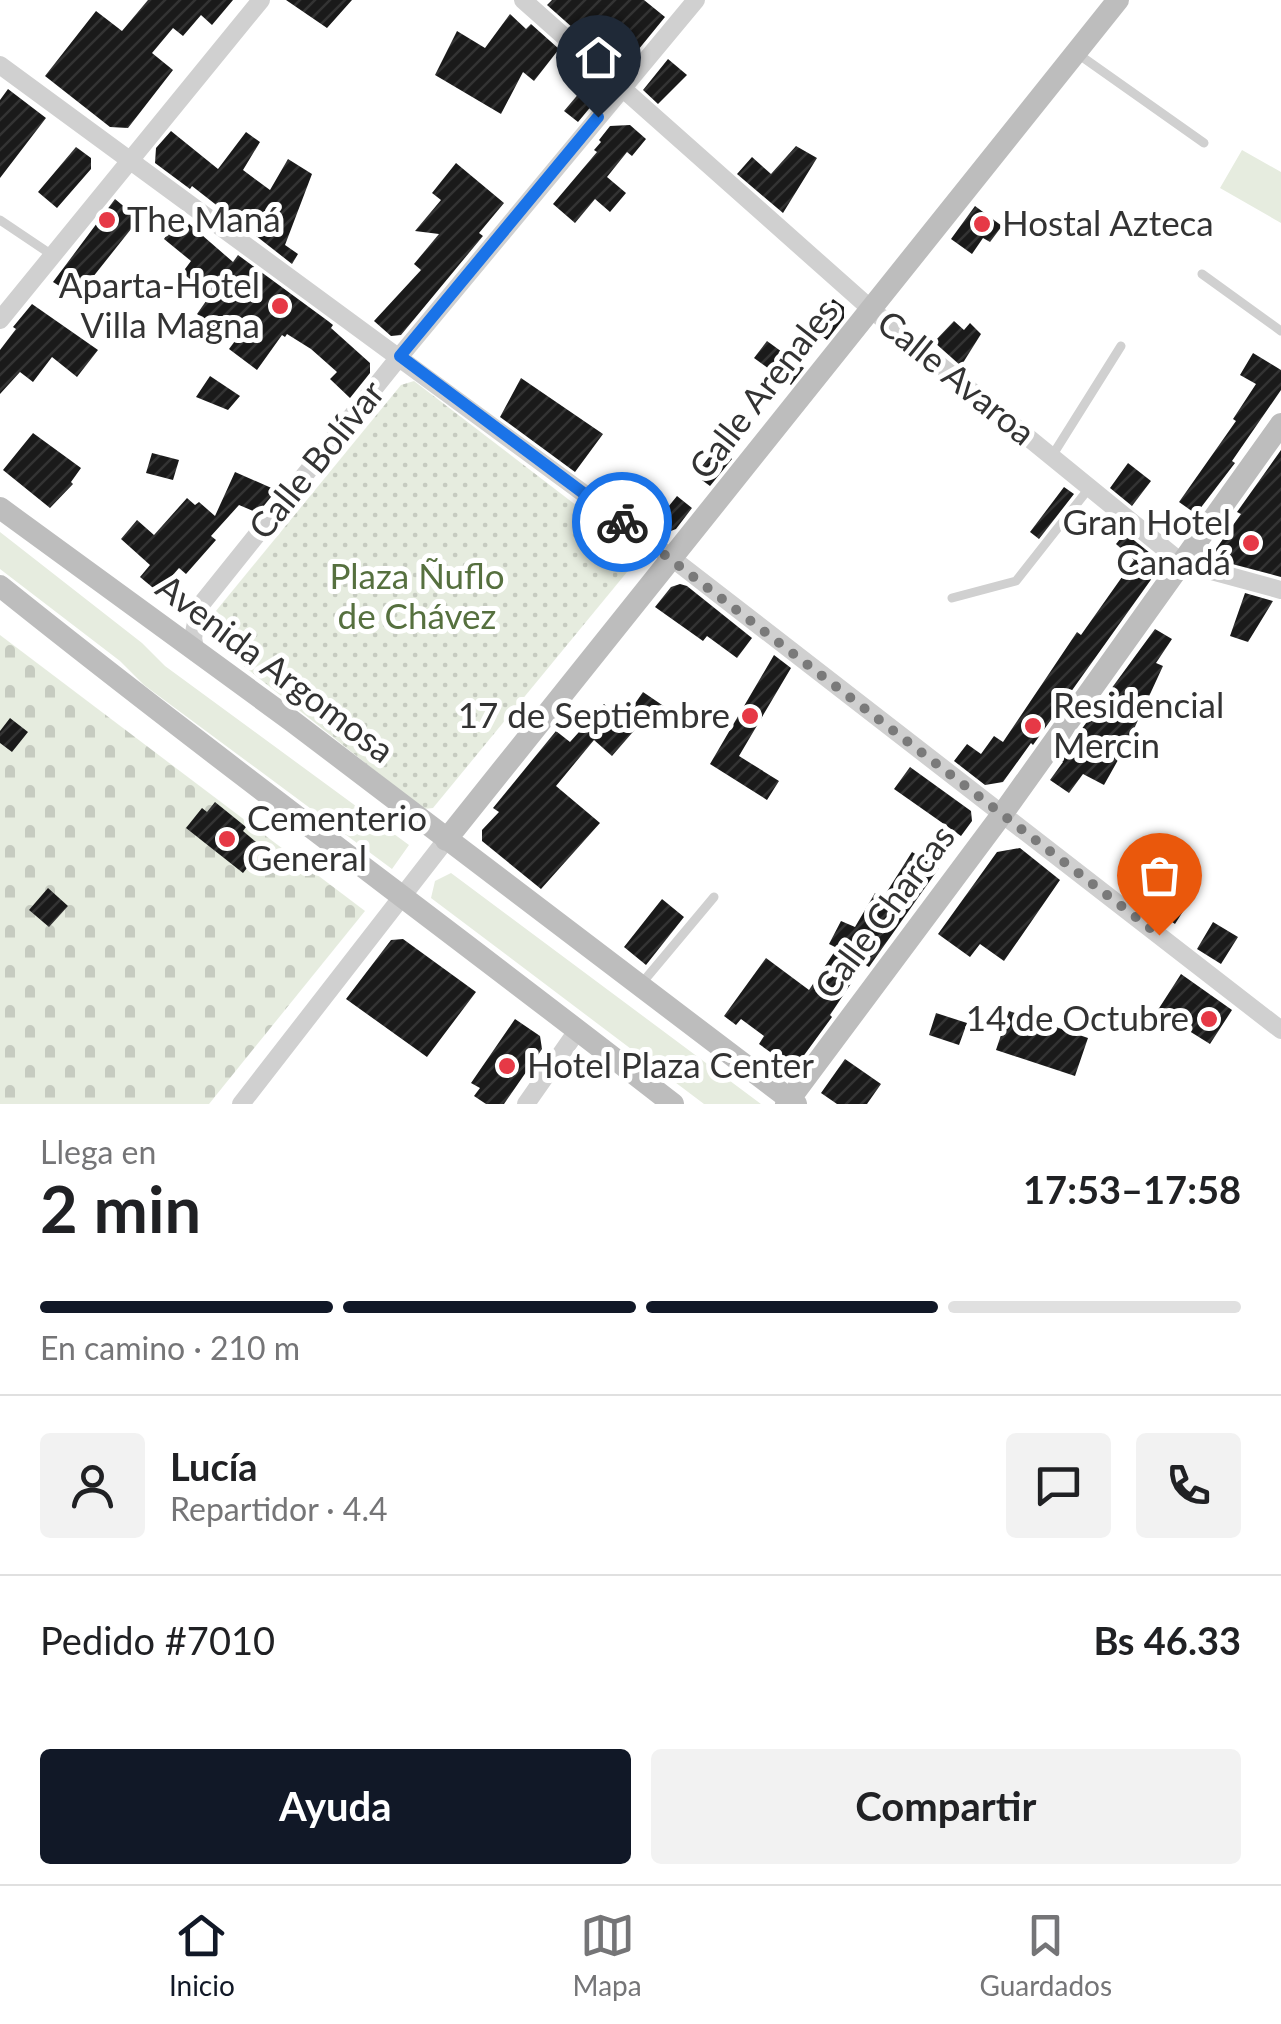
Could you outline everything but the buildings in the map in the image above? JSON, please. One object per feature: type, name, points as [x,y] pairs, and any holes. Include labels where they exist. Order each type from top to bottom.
[{"type":"street","points":[[0,320],[261,0]]},
{"type":"street","name":"Calle Avaroa","points":[[523,0],[872,310],[1182,563],[1281,590]]},
{"type":"street","name":"Calle Bolívar","points":[[196,653],[193,638],[198,607],[400,356],[696,0]]},
{"type":"street","name":"Calle Arenales","points":[[240,1104],[446,840],[1118,0]]},
{"type":"street","points":[[0,64],[673,560],[1281,1030]]},
{"type":"street","name":"Calle Charcas","points":[[791,1102],[1281,424]]},
{"type":"street","name":"Avenida Argomosa","points":[[0,508],[791,1102]]},
{"type":"street","points":[[1,588],[171,724],[673,1104]]},
{"type":"street","points":[[526,1104],[577,1030]]},
{"type":"lane","points":[[1076,52],[1204,143]]},
{"type":"lane","points":[[0,220],[52,255]]},
{"type":"lane","points":[[1202,274],[1281,331]]},
{"type":"lane","points":[[1052,456],[1122,346]]},
{"type":"lane","points":[[952,598],[1016,581],[1090,487]]},
{"type":"lane","points":[[639,986],[714,898]]},
{"type":"green space","points":[[1242,150],[1281,172],[1281,223],[1220,188]]},
{"type":"green space","name":"Plaza Ñuflo de Chávez","points":[[414,381],[641,555],[433,808],[423,809],[215,643],[210,630],[211,617],[401,385]]},
{"type":"green space","points":[[0,532],[142,643],[165,666],[409,845],[392,869],[144,685],[120,661],[0,569]]},
{"type":"green space","points":[[0,635],[365,911],[209,1104],[0,1104]]},
{"type":"green space","points":[[451,873],[761,1104],[704,1104],[431,898],[435,881]]},
{"type":"way so far","points":[[622,522],[1159,935]]},
{"type":"place","name":"The Maná","points":[[107,220]]},
{"type":"place","name":"Hostal Azteca","points":[[982,224]]},
{"type":"place","name":"Aparta-Hotel Villa Magna","points":[[280,306]]},
{"type":"place","name":"Gran Hotel Canadá","points":[[1251,543]]},
{"type":"place","name":"17 de Septiembre","points":[[750,716]]},
{"type":"place","name":"Residencial Mercin","points":[[1033,726]]},
{"type":"place","name":"Cementerio General","points":[[227,839]]},
{"type":"place","name":"14 de Octubre","points":[[1209,1019]]},
{"type":"place","name":"Hotel Plaza Center","points":[[507,1066]]},
{"type":"route","points":[[598,117],[400,356],[622,522]]}]
